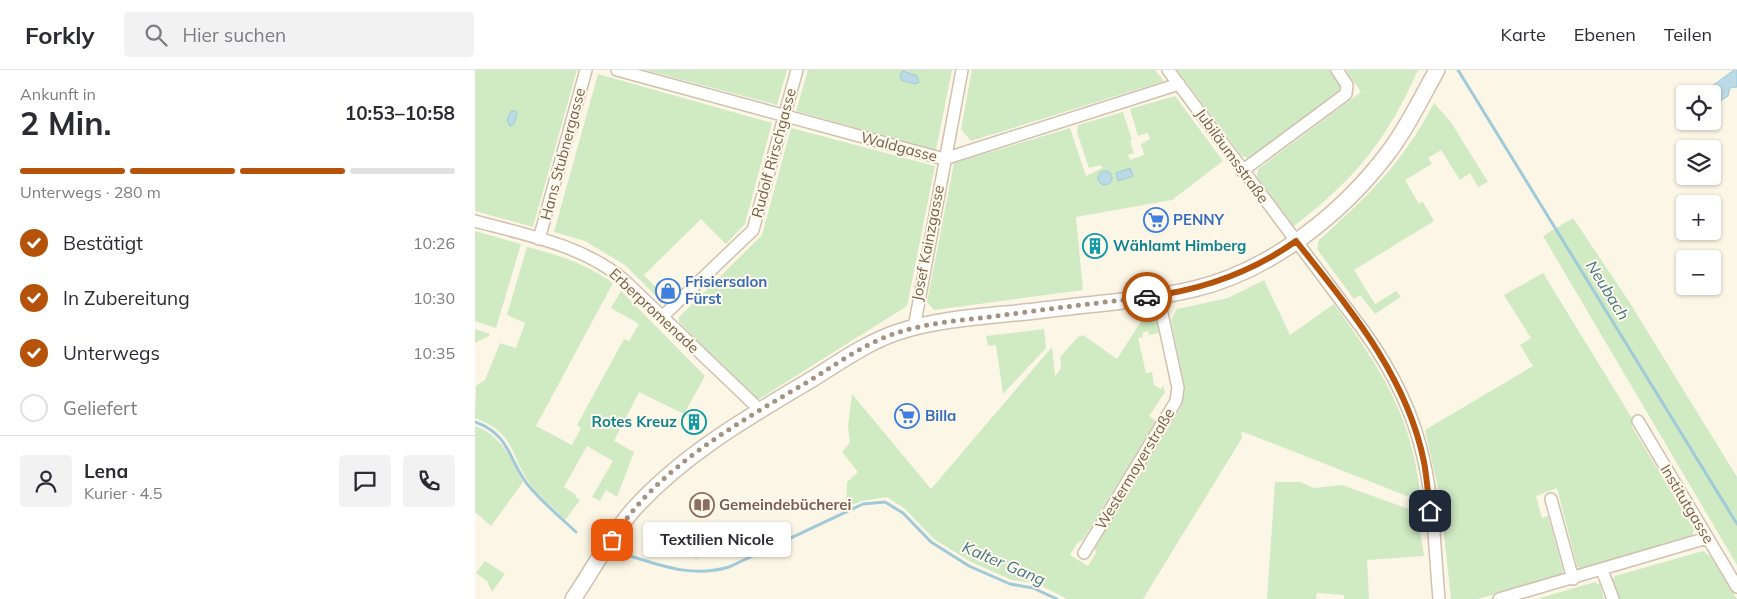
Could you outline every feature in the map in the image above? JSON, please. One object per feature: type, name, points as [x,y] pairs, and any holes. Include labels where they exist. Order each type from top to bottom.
[{"type":"street","name":"Hans Stubnergasse","points":[[539,239],[586,70]]},
{"type":"street","name":"Waldgasse","points":[[617,70],[944,160],[1179,84]]},
{"type":"street","name":"Rudolf Rirschgasse","points":[[662,317],[753,230],[797,70]]},
{"type":"street","name":"Josef Kainzgasse","points":[[914,328],[962,70]]},
{"type":"street","name":"Jubiläumsstraße","points":[[1168,70],[1382,356],[1401,392],[1414,424],[1424,462],[1439,599]]},
{"type":"street","points":[[1242,171],[1346,94],[1347,86],[1337,70]]},
{"type":"street","points":[[573,599],[635,508],[672,473],[707,446],[760,410],[872,343],[914,328],[1195,289],[1245,272],[1296,241],[1355,191],[1374,171],[1403,132],[1437,70]]},
{"type":"street","name":"Erberpromenade","points":[[475,221],[539,239],[601,262],[624,280],[760,410]]},
{"type":"street","name":"Westermayerstraße","points":[[1084,553],[1177,401],[1178,388],[1158,295]]},
{"type":"street","name":"Institutgasse","points":[[1638,421],[1737,587]]},
{"type":"street","points":[[1551,499],[1573,579]]},
{"type":"street","points":[[1499,599],[1573,579],[1707,538]]},
{"type":"street","points":[[1602,570],[1613,599]]},
{"type":"green space","points":[[475,70],[577,70],[533,227],[475,211]]},
{"type":"green space","points":[[645,70],[787,70],[777,105]]},
{"type":"green space","points":[[808,70],[952,70],[936,150],[796,111]]},
{"type":"green space","points":[[972,70],[1155,70],[1164,81],[971,141],[961,129]]},
{"type":"green space","points":[[1177,70],[1330,70],[1340,85],[1339,92],[1250,159],[1242,156]]},
{"type":"green space","points":[[1346,70],[1418,70],[1394,117],[1367,157],[1335,192],[1294,226],[1257,177],[1258,169],[1361,92]]},
{"type":"green space","points":[[598,74],[772,123],[745,224],[726,244],[701,219],[644,275],[665,297],[660,300],[625,265],[585,241],[554,232]]},
{"type":"green space","points":[[1175,96],[1223,161],[1172,200],[1076,217],[1083,290],[934,310],[927,302],[954,163],[1070,128],[1086,176],[1102,168],[1101,165],[1089,168],[1077,132],[1078,125],[1123,112],[1134,153],[1128,155],[1130,160],[1144,155],[1141,144],[1150,139],[1148,133],[1138,136],[1130,109]]},
{"type":"green space","points":[[1434,103],[1450,121],[1488,182],[1478,187],[1470,173],[1460,180],[1441,150],[1428,158],[1432,164],[1405,180],[1419,204],[1423,202],[1434,221],[1354,270],[1375,304],[1396,291],[1401,297],[1375,314],[1360,295],[1354,299],[1317,249],[1319,240],[1383,178],[1410,144]]},
{"type":"green space","points":[[791,128],[935,166],[907,306],[756,401],[679,322],[679,317],[762,235]]},
{"type":"green space","points":[[1573,218],[1628,300],[1737,477],[1737,565],[1543,236]]},
{"type":"green space","points":[[475,231],[521,244],[496,328],[475,321]]},
{"type":"green space","points":[[527,247],[571,260],[613,283],[536,426],[572,445],[581,428],[577,425],[624,339],[629,341],[639,324],[611,308],[621,291],[705,376],[684,414],[639,392],[614,441],[634,452],[617,497],[606,490],[600,501],[592,497],[613,461],[587,446],[564,487],[580,500],[565,520],[530,484],[510,445],[498,430],[475,418],[476,386],[485,380],[500,343],[516,348],[525,323],[507,315]]},
{"type":"green space","points":[[1543,273],[1635,423],[1631,425],[1694,530],[1692,536],[1581,569],[1577,566],[1557,488],[1536,496],[1542,518],[1548,516],[1563,570],[1562,574],[1478,599],[1451,599],[1440,497],[1425,430],[1533,366],[1520,345],[1531,338],[1504,295]]},
{"type":"green space","points":[[1264,280],[1290,335],[1334,304],[1365,348],[1391,392],[1409,438],[1416,464],[1420,492],[1412,498],[1241,431],[1242,438],[1143,599],[1067,599],[1038,584],[1012,580],[971,562],[934,539],[905,509],[887,497],[862,501],[846,507],[847,482],[858,472],[842,452],[850,442],[848,426],[852,394],[931,489],[1052,347],[1055,376],[1061,368],[1060,357],[1078,337],[1083,335],[1117,359],[1147,312],[1153,312],[1158,323],[1158,333],[1149,335],[1148,331],[1142,333],[1143,337],[1138,338],[1146,373],[1152,372],[1154,385],[1161,389],[1163,386],[1165,392],[1149,416],[1156,421],[1083,540],[1078,542],[1070,555],[1088,566],[1096,553],[1095,548],[1181,407],[1185,388],[1171,320],[1177,309],[1228,298]]},
{"type":"green space","points":[[475,329],[490,334],[475,343]]},
{"type":"green space","points":[[1044,329],[1046,348],[1003,394],[996,345],[988,346],[986,336]]},
{"type":"green space","points":[[475,426],[492,436],[505,449],[523,482],[491,526],[475,512]]},
{"type":"green space","points":[[1275,482],[1300,482],[1314,488],[1342,485],[1417,512],[1424,556],[1367,560],[1369,599],[1344,599],[1344,595],[1317,593],[1316,599],[1267,599]]},
{"type":"green space","points":[[697,537],[708,548],[696,559],[686,548]]},
{"type":"green space","points":[[1703,551],[1710,556],[1737,599],[1618,599],[1613,581],[1615,576]]},
{"type":"green space","points":[[485,561],[505,574],[492,592],[487,581],[476,573]]},
{"type":"green space","points":[[1595,582],[1600,585],[1604,599],[1537,599]]},
{"type":"water","points":[[1734,70],[1737,70],[1737,87],[1730,88],[1728,96],[1721,101],[1721,85],[1713,85]]},
{"type":"water","points":[[903,71],[917,76],[919,82],[915,84],[901,80],[900,75]]},
{"type":"water","points":[[511,111],[516,111],[517,114],[514,124],[510,126],[507,120]]},
{"type":"water","points":[[1130,168],[1133,176],[1118,181],[1116,173]]},
{"type":"water","points":[[1105,171],[1110,173],[1112,178],[1110,183],[1105,185],[1100,183],[1098,178],[1100,173]]},
{"type":"waterway","name":"Neubach","points":[[1458,70],[1737,524]]},
{"type":"waterway","name":"Kalter Gang","points":[[475,422],[487,427],[496,434],[528,485],[576,532]]},
{"type":"waterway","name":"Kalter Gang","points":[[617,552],[672,568],[700,571],[714,570],[729,567],[863,504],[885,502],[903,513],[931,542],[969,566],[1010,584],[1033,588],[1057,599]]},
{"type":"way so far","points":[[612,540],[635,508],[652,491],[707,446],[760,410],[872,343],[899,332],[942,323],[1147,297]]},
{"type":"place","name":"PENNY","points":[[1156,220]]},
{"type":"place","name":"Wählamt Himberg","points":[[1095,246]]},
{"type":"place","name":"Frisiersalon Fürst","points":[[668,291]]},
{"type":"place","name":"Billa","points":[[907,416]]},
{"type":"place","name":"Rotes Kreuz","points":[[694,422]]},
{"type":"place","name":"Gemeindebücherei","points":[[702,505]]},
{"type":"place","name":"Textilien Nicole","points":[[612,540]]},
{"type":"route","points":[[1147,297],[1195,289],[1245,272],[1276,255],[1296,241],[1382,356],[1401,392],[1414,424],[1424,462],[1430,511]]}]
